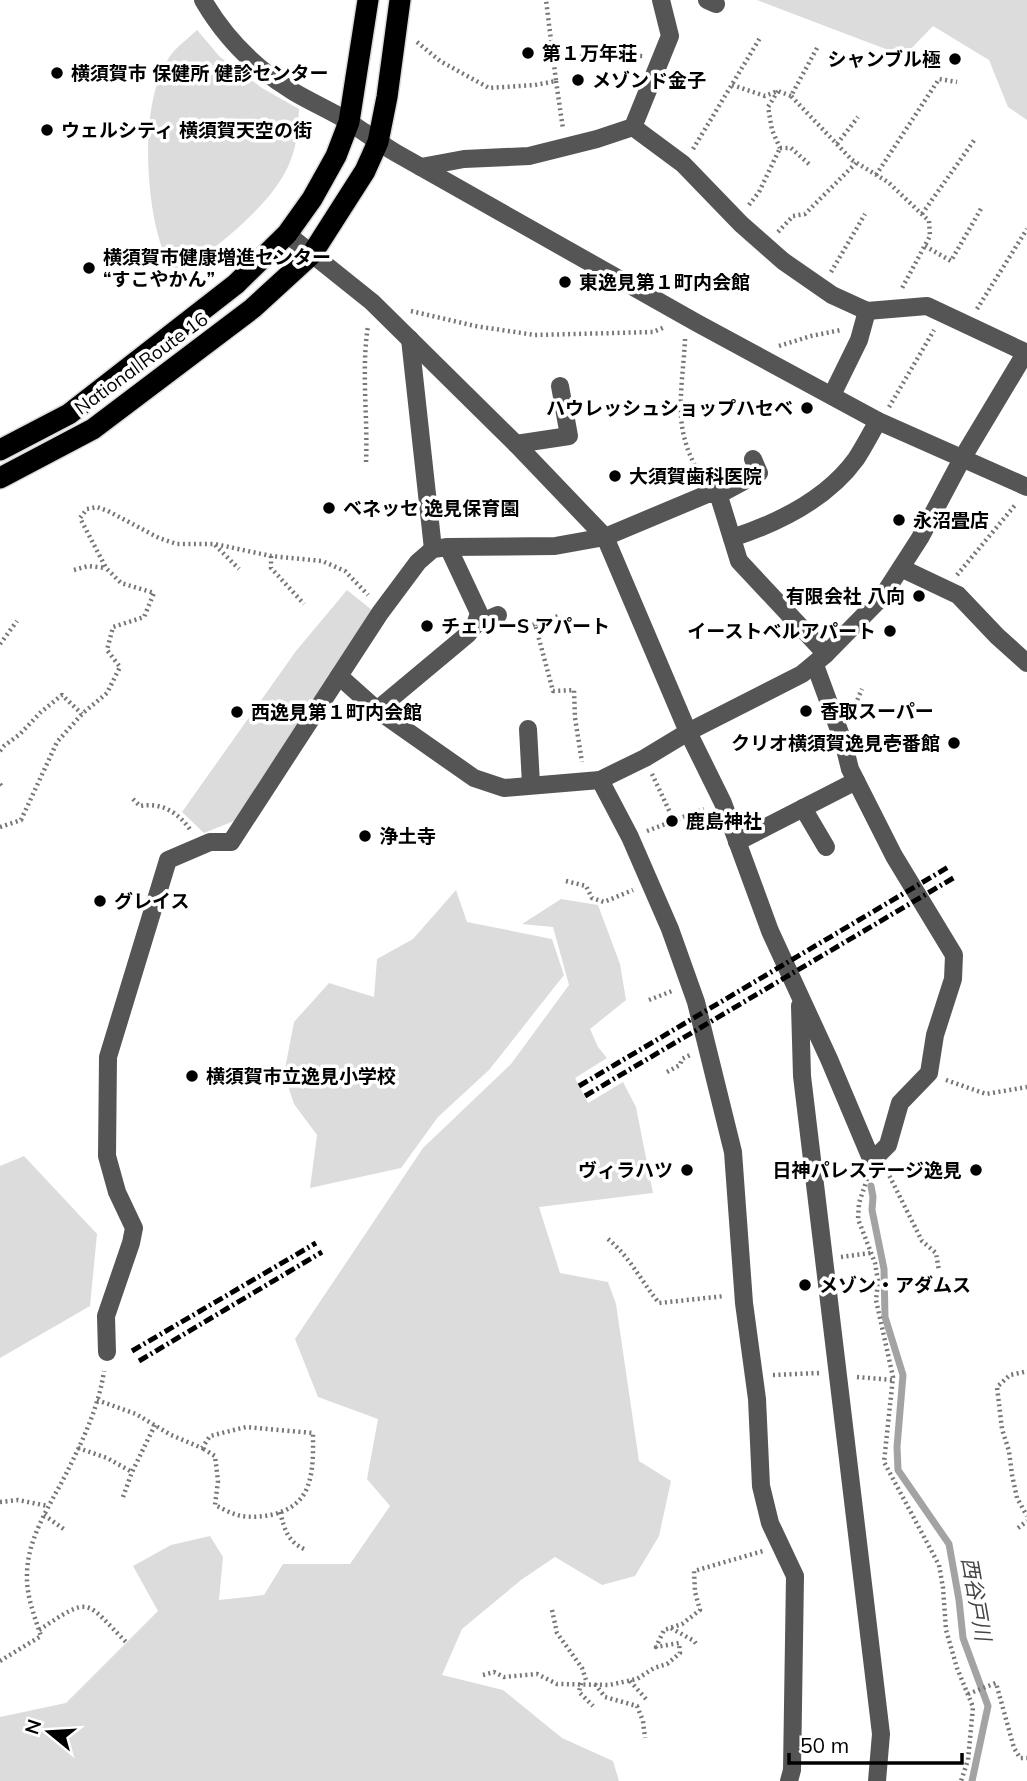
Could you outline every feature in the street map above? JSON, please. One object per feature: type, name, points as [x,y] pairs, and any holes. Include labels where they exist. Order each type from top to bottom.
[{"type":"highway","name":"National Route 16","points":[[0,450],[69,414],[236,284],[286,234],[312,199],[336,156],[349,122],[368,0]]},
{"type":"highway","name":"National Route 16","points":[[0,478],[93,429],[253,309],[312,254],[365,171],[378,142],[400,0]]},
{"type":"street","points":[[203,0],[215,21],[234,44],[263,70],[293,91],[421,167],[693,320],[880,421],[963,457],[1023,494]]},
{"type":"street","points":[[633,127],[670,36],[661,0]]},
{"type":"street","points":[[421,167],[464,159],[529,156],[633,127]]},
{"type":"street","points":[[633,127],[683,164],[766,246],[865,318]]},
{"type":"street","points":[[286,234],[372,302],[516,444],[605,537],[688,732],[723,803],[771,931],[800,999],[876,1158],[888,1145],[900,1103],[929,1073],[935,1035],[953,979],[954,955],[894,856],[856,781],[820,659],[739,562],[713,494]]},
{"type":"street","points":[[340,676],[377,710],[474,778],[504,788],[593,780],[645,758],[688,732],[759,698],[820,659],[882,597],[920,538],[963,457],[1026,353],[927,306],[891,309],[865,318]]},
{"type":"street","points":[[832,395],[859,340],[865,318]]},
{"type":"street","points":[[377,710],[468,634],[479,613],[441,548],[410,339]]},
{"type":"street","points":[[516,444],[569,436],[560,386]]},
{"type":"street","points":[[732,538],[772,525],[829,488],[855,460],[880,421]]},
{"type":"street","points":[[107,1352],[106,1316],[134,1228],[117,1192],[107,1156],[108,1057],[168,860],[210,842],[231,842],[380,613],[418,562],[441,548],[555,546],[605,537],[759,473],[752,459]]},
{"type":"street","points":[[901,568],[958,596],[996,636],[1027,663]]},
{"type":"street","points":[[475,625],[498,614]]},
{"type":"street","points":[[528,729],[531,785]]},
{"type":"street","points":[[593,780],[629,837],[670,929],[696,1002],[733,1152],[744,1295],[757,1399],[761,1486],[770,1522],[795,1576],[792,1770],[789,1781]]},
{"type":"street","points":[[737,842],[856,781]]},
{"type":"street","points":[[803,808],[826,847]]},
{"type":"street","points":[[800,999],[802,1076],[881,1734],[877,1781]]},
{"type":"path","points":[[546,0],[565,147]]},
{"type":"path","points":[[683,164],[760,38]]},
{"type":"path","points":[[416,42],[440,61],[489,88],[556,81]]},
{"type":"path","points":[[791,96],[817,48]]},
{"type":"path","points":[[553,62],[594,54],[662,56]]},
{"type":"path","points":[[876,175],[939,79],[957,82]]},
{"type":"path","points":[[732,85],[765,96],[778,91],[791,96],[856,163],[888,182],[929,221],[930,236],[891,309]]},
{"type":"path","points":[[778,91],[768,107],[772,131],[780,148]]},
{"type":"path","points":[[837,144],[858,117]]},
{"type":"path","points":[[922,214],[975,139]]},
{"type":"path","points":[[780,148],[791,148],[809,164]]},
{"type":"path","points":[[737,220],[759,192],[780,148]]},
{"type":"path","points":[[766,246],[793,216],[804,214],[856,163]]},
{"type":"path","points":[[925,246],[951,261],[969,225],[982,207]]},
{"type":"path","points":[[821,288],[865,214]]},
{"type":"path","points":[[968,325],[1027,229]]},
{"type":"path","points":[[366,462],[367,422],[363,381],[372,302]]},
{"type":"path","points":[[411,311],[475,326],[535,335],[653,332],[693,320]]},
{"type":"path","points":[[880,421],[944,314]]},
{"type":"path","points":[[754,353],[865,318]]},
{"type":"path","points":[[693,320],[684,340],[685,359],[680,388],[684,439],[713,494]]},
{"type":"path","points":[[945,589],[1023,494]]},
{"type":"path","points":[[0,827],[20,820],[57,742],[82,714],[107,693],[120,667],[107,650],[113,627],[144,617],[154,593],[121,583],[106,568],[80,518],[87,509],[97,507],[108,510],[159,538],[177,544],[215,544],[271,556],[322,561],[345,571],[370,597],[380,613]]},
{"type":"path","points":[[215,544],[239,569]]},
{"type":"path","points":[[271,556],[271,568],[304,604]]},
{"type":"path","points":[[74,570],[88,566],[106,568]]},
{"type":"path","points":[[498,614],[511,611],[517,630],[561,615]]},
{"type":"path","points":[[0,644],[17,621]]},
{"type":"path","points":[[535,624],[553,691],[575,690],[575,718],[593,780]]},
{"type":"path","points":[[0,751],[62,695],[82,714]]},
{"type":"path","points":[[645,758],[674,821]]},
{"type":"path","points":[[133,799],[140,806],[151,804],[174,812],[201,846]]},
{"type":"path","points":[[629,837],[723,803]]},
{"type":"path","points":[[566,881],[586,886],[592,898],[604,902],[650,884]]},
{"type":"path","points":[[667,1072],[680,1065],[682,1059],[707,1048]]},
{"type":"path","points":[[929,1073],[986,1094],[1027,1087]]},
{"type":"path","points":[[876,1158],[859,1203],[858,1219],[878,1281],[876,1300],[890,1354],[892,1380],[884,1462],[939,1565],[946,1630],[973,1707],[968,1760],[961,1781]]},
{"type":"path","points":[[876,1158],[922,1241],[936,1253],[939,1271]]},
{"type":"path","points":[[608,1239],[631,1261],[659,1304],[744,1295]]},
{"type":"path","points":[[824,1259],[871,1253]]},
{"type":"path","points":[[0,1661],[41,1636],[29,1600],[29,1553],[101,1392],[107,1352]]},
{"type":"path","points":[[1018,1528],[1027,1518],[1017,1498],[1009,1451],[1002,1429],[998,1387],[1010,1375],[1024,1372]]},
{"type":"path","points":[[754,1376],[838,1373],[892,1380]]},
{"type":"path","points":[[97,1401],[136,1414],[215,1456],[218,1481],[215,1505],[239,1516],[263,1516],[287,1511],[307,1489],[313,1460],[313,1433],[246,1427],[210,1436],[202,1448]]},
{"type":"path","points":[[123,1497],[155,1425]]},
{"type":"path","points":[[78,1448],[107,1458],[132,1472]]},
{"type":"path","points":[[0,1502],[18,1500],[48,1506]]},
{"type":"path","points":[[280,1513],[286,1534],[296,1545],[306,1550]]},
{"type":"path","points":[[44,1515],[65,1530]]},
{"type":"path","points":[[483,1675],[494,1672],[504,1677],[537,1674],[558,1684],[609,1685],[637,1679],[654,1668],[667,1664],[680,1653],[679,1643],[656,1647],[664,1630],[682,1624],[700,1610],[695,1592],[694,1571],[780,1544]]},
{"type":"path","points":[[39,1630],[71,1609],[88,1606],[96,1610],[127,1643]]},
{"type":"path","points":[[552,1610],[557,1633],[582,1668],[584,1683],[579,1692],[593,1706]]},
{"type":"path","points":[[670,1628],[697,1645]]},
{"type":"path","points":[[629,1681],[646,1699]]},
{"type":"path","points":[[969,1694],[996,1683],[1014,1748],[1020,1758],[1027,1758]]},
{"type":"path","points":[[594,1684],[605,1697],[637,1706],[643,1721],[645,1738]]},
{"type":"shaded area","points":[[757,0],[1027,0],[1027,120],[1008,107],[989,60],[933,26],[904,56]]},
{"type":"shaded area","points":[[197,30],[220,57],[262,88],[299,109],[298,129],[290,162],[269,196],[239,227],[174,280],[158,235],[150,192],[150,115],[162,70],[173,52]]},
{"type":"shaded area","points":[[347,590],[372,610],[234,821],[204,833],[182,812],[296,651]]},
{"type":"shaded area","points":[[456,890],[467,922],[552,939],[564,975],[489,1070],[438,1117],[401,1168],[310,1188],[317,1135],[294,1104],[284,1074],[294,1022],[329,983],[374,997],[377,959],[413,939]]},
{"type":"shaded area","points":[[561,899],[598,905],[620,964],[626,1000],[590,1029],[598,1047],[607,1058],[575,1078],[588,1103],[623,1082],[636,1107],[653,1193],[539,1207],[560,1273],[608,1282],[616,1304],[639,1461],[671,1481],[659,1536],[635,1576],[602,1585],[555,1557],[521,1580],[462,1629],[442,1675],[503,1690],[562,1738],[613,1761],[619,1781],[0,1781],[0,1717],[66,1703],[158,1611],[133,1566],[171,1545],[210,1536],[223,1557],[219,1600],[264,1595],[283,1564],[350,1564],[390,1506],[367,1479],[378,1419],[318,1397],[295,1339],[423,1148],[511,1064],[569,985],[553,927],[522,924]]},
{"type":"shaded area","points":[[24,1156],[97,1234],[90,1306],[0,1358],[0,1166]]},
{"type":"waterway","name":"西谷戸川","points":[[871,1186],[872,1210],[884,1269],[885,1317],[903,1375],[897,1447],[898,1470],[949,1544],[963,1638],[988,1706],[972,1781]]},
{"type":"railway","points":[[579,1086],[950,866]]},
{"type":"railway","points":[[585,1096],[955,877]]},
{"type":"railway","points":[[132,1351],[316,1243]]},
{"type":"railway","points":[[139,1361],[322,1252]]},
{"type":"place","name":"第１万年荘","points":[[528,53]]},
{"type":"place","name":"シャンブル極","points":[[955,59]]},
{"type":"place","name":"横須賀市 保健所 健診センター","points":[[57,73]]},
{"type":"place","name":"メゾンド金子","points":[[578,80]]},
{"type":"place","name":"ウェルシティ 横須賀天空の街","points":[[47,130]]},
{"type":"place","name":"横須賀市健康増進センター “すこやかん”","points":[[89,268]]},
{"type":"place","name":"東逸見第１町内会館","points":[[565,282]]},
{"type":"place","name":"ハウレッシュショップハセベ","points":[[807,408]]},
{"type":"place","name":"大須賀歯科医院","points":[[615,476]]},
{"type":"place","name":"ベネッセ 逸見保育園","points":[[329,508]]},
{"type":"place","name":"永沼畳店","points":[[899,520]]},
{"type":"place","name":"有限会社 八向","points":[[919,596]]},
{"type":"place","name":"チェリーS アパート","points":[[427,626]]},
{"type":"place","name":"イーストベルアパート","points":[[890,631]]},
{"type":"place","name":"香取スーパー","points":[[806,711]]},
{"type":"place","name":"西逸見第１町内会館","points":[[237,712]]},
{"type":"place","name":"クリオ横須賀逸見壱番館","points":[[954,743]]},
{"type":"place","name":"鹿島神社","points":[[672,821]]},
{"type":"place","name":"浄土寺","points":[[365,836]]},
{"type":"place","name":"グレイス","points":[[100,901]]},
{"type":"place","name":"横須賀市立逸見小学校","points":[[192,1076]]},
{"type":"place","name":"ヴィラハツ","points":[[687,1170]]},
{"type":"place","name":"日神パレステージ逸見","points":[[976,1170]]},
{"type":"place","name":"メゾン・アダムス","points":[[805,1285]]}]
